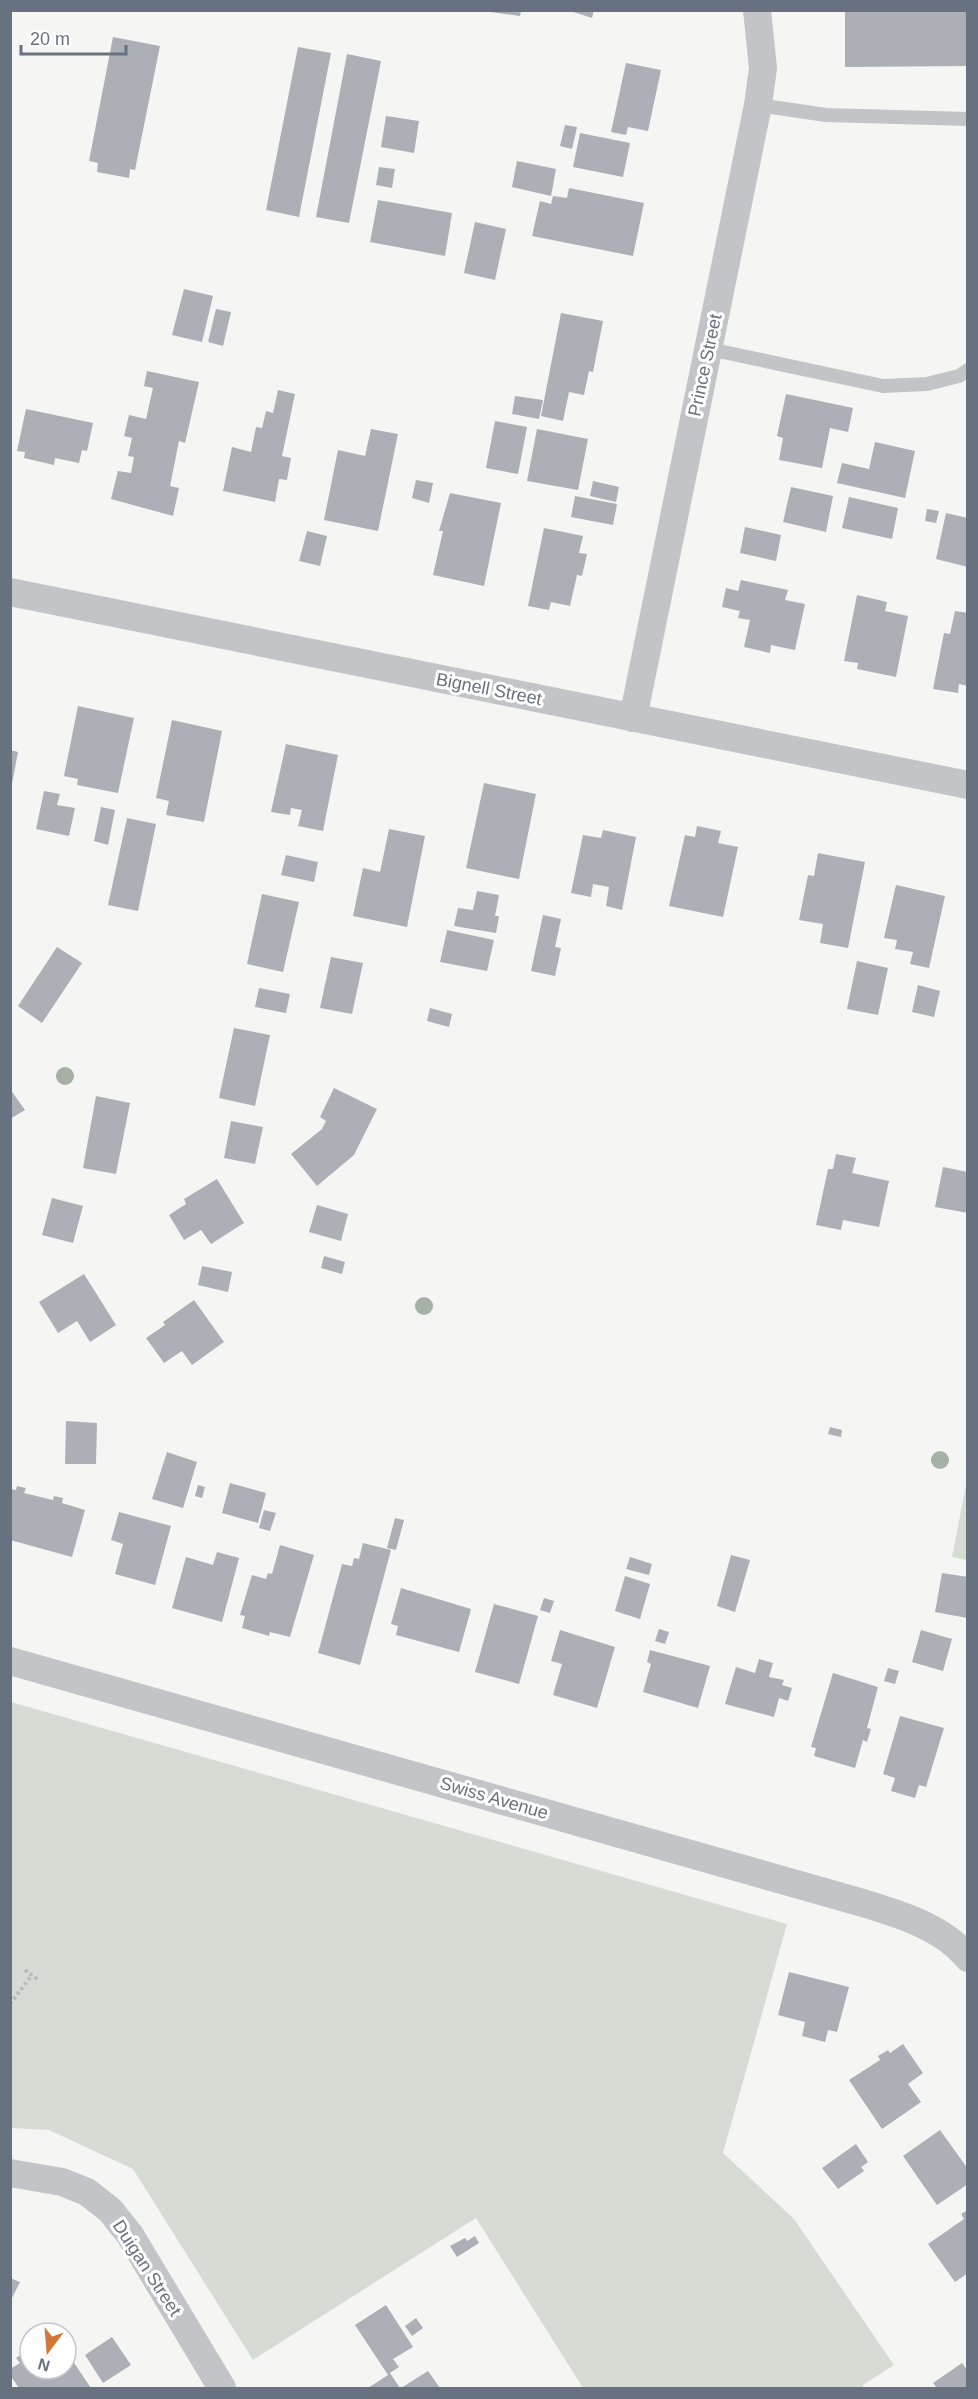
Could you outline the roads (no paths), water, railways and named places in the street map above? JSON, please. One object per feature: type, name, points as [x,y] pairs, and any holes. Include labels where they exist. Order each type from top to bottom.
[{"type":"street","name":"Prince Street","points":[[633,718],[758,105],[763,68],[757,10]]},
{"type":"street","name":"Bignell Street","points":[[10,592],[968,785]]},
{"type":"street","name":"Swiss Avenue","points":[[10,1661],[863,1903],[900,1915],[933,1930],[968,1958]]},
{"type":"street","name":"Duigan Street","points":[[10,2173],[71,2185],[87,2192],[110,2210],[130,2235],[222,2388]]},
{"type":"lane","points":[[758,105],[826,115],[968,119]]},
{"type":"lane","points":[[709,349],[883,386],[927,384],[959,376],[968,370]]}]
